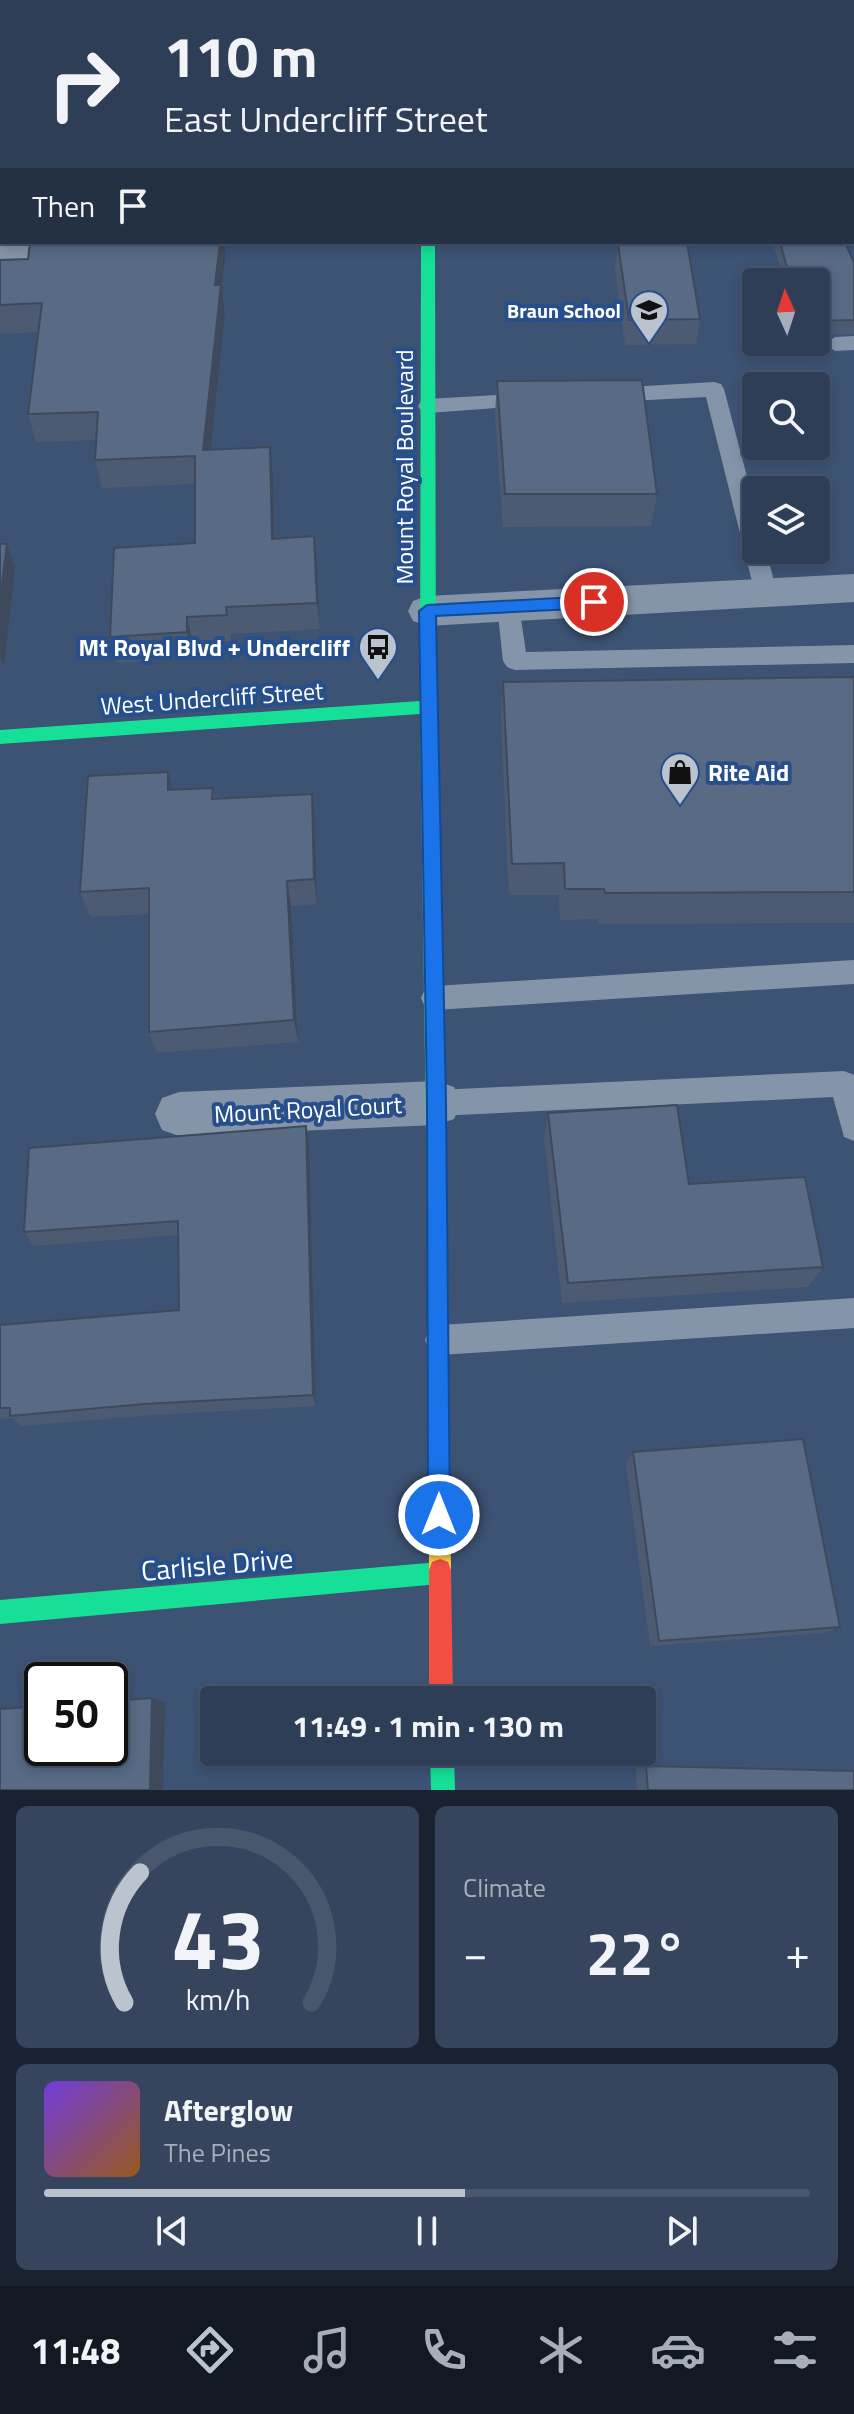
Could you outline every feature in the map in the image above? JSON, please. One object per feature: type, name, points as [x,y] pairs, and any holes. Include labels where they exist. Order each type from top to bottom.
[{"type":"main road","name":"Mount Royal Boulevard","points":[[428,244],[427,611],[437,1103],[441,1686]]},
{"type":"main road","name":"West Undercliff Street","points":[[0,737],[428,707]]},
{"type":"main road","name":"Carlisle Drive","points":[[0,1612],[439,1573]]},
{"type":"main road","points":[[442,1766],[443,1790]]},
{"type":"street","points":[[0,253],[124,247]]},
{"type":"street","points":[[427,611],[854,588]]},
{"type":"street","name":"Mount Royal Court","points":[[179,1114],[437,1103]]},
{"type":"lane","points":[[587,397],[714,389],[766,593]]},
{"type":"lane","points":[[428,406],[555,399]]},
{"type":"lane","points":[[508,606],[515,661],[854,654]]},
{"type":"lane","points":[[435,998],[854,972]]},
{"type":"lane","points":[[437,1103],[844,1084],[854,1128]]},
{"type":"lane","points":[[440,1340],[854,1313]]},
{"type":"building","points":[[30,244],[220,244],[215,285],[221,285],[203,450],[270,447],[272,539],[314,536],[317,603],[226,607],[227,615],[187,617],[187,632],[110,637],[114,548],[195,543],[195,456],[95,460],[98,412],[28,414],[42,303],[0,305],[0,260],[28,259]]},
{"type":"building","points":[[618,244],[687,244],[700,319],[629,320]]},
{"type":"building","points":[[781,244],[846,244],[854,263],[854,320],[830,321],[830,268],[787,268]]},
{"type":"building","points":[[642,380],[657,494],[505,494],[497,381]]},
{"type":"building","points":[[0,544],[7,544],[0,600]]},
{"type":"building","name":"Rite Aid","points":[[854,677],[854,892],[605,893],[604,889],[565,889],[564,863],[512,864],[503,682]]},
{"type":"building","points":[[168,772],[168,790],[213,788],[212,799],[312,794],[314,879],[287,881],[294,1020],[149,1032],[149,888],[80,892],[88,776]]},
{"type":"building","points":[[677,1105],[689,1184],[805,1177],[823,1267],[568,1283],[548,1113]]},
{"type":"building","points":[[306,1126],[313,1395],[144,1404],[10,1416],[10,1408],[0,1408],[0,1325],[179,1310],[178,1221],[24,1232],[29,1148]]},
{"type":"building","points":[[803,1439],[840,1627],[659,1641],[633,1452]]},
{"type":"building","points":[[152,1698],[150,1790],[0,1790],[0,1709],[24,1707],[24,1766],[128,1766],[128,1700]]},
{"type":"building","points":[[646,1766],[854,1771],[854,1790],[648,1790]]},
{"type":"traffic: fast","points":[[428,244],[428,707],[438,1272]]},
{"type":"traffic: fast","points":[[0,737],[428,707]]},
{"type":"traffic: fast","points":[[0,1612],[439,1573]]},
{"type":"traffic: fast","points":[[442,1766],[443,1790]]},
{"type":"traffic: slow","points":[[438,1272],[440,1570]]},
{"type":"traffic: jam","points":[[440,1570],[441,1686]]},
{"type":"place","name":"Braun School","points":[[649,344]]},
{"type":"place","name":"Mt Royal Blvd + Undercliff","points":[[378,681]]},
{"type":"place","name":"Rite Aid","points":[[680,806]]},
{"type":"route","points":[[439,1515],[437,1103],[427,611],[594,602]]}]
